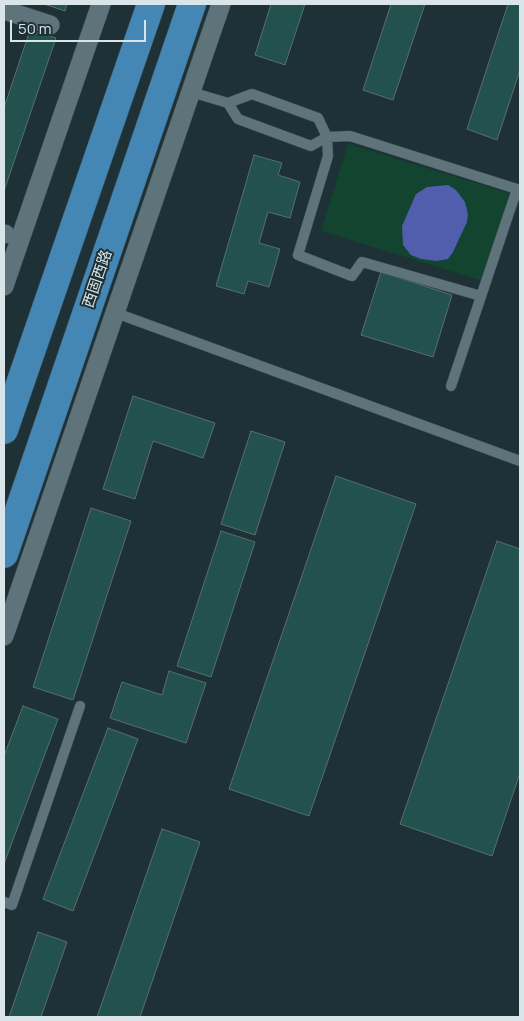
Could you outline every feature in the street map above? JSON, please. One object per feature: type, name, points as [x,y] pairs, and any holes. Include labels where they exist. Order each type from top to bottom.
[{"type":"main road","points":[[4,430],[151,4]]},
{"type":"main road","name":"西固西路","points":[[4,554],[192,4]]},
{"type":"street","points":[[4,286],[101,4]]},
{"type":"street","points":[[4,636],[222,5]]},
{"type":"street","points":[[4,10],[50,25]]},
{"type":"lane","points":[[191,92],[228,104],[238,119],[311,146],[327,137],[350,136],[519,189],[451,386]]},
{"type":"lane","points":[[228,104],[252,94],[318,118],[327,137],[328,156],[298,256],[352,276],[362,262],[481,296]]},
{"type":"lane","points":[[116,313],[520,461]]},
{"type":"lane","points":[[4,902],[12,905],[80,706]]},
{"type":"green space","points":[[348,144],[509,193],[483,281],[321,231]]},
{"type":"water","points":[[448,185],[456,190],[465,202],[468,214],[467,222],[453,252],[448,259],[437,261],[421,259],[411,255],[403,245],[402,226],[416,194],[427,187]]},
{"type":"building","points":[[44,4],[67,4],[65,11]]},
{"type":"building","points":[[271,4],[305,4],[285,65],[255,55]]},
{"type":"building","points":[[391,4],[425,4],[393,100],[363,90]]},
{"type":"building","points":[[508,4],[520,4],[520,70],[497,140],[467,129]]},
{"type":"building","points":[[30,30],[56,38],[4,191],[4,108]]},
{"type":"building","points":[[254,155],[282,163],[278,175],[300,182],[290,218],[268,212],[259,243],[280,249],[269,287],[248,281],[244,294],[216,286]]},
{"type":"building","points":[[381,272],[452,295],[433,357],[361,335]]},
{"type":"building","points":[[133,396],[215,423],[203,458],[153,441],[135,499],[103,489]]},
{"type":"building","points":[[251,431],[285,442],[255,535],[221,524]]},
{"type":"building","points":[[336,476],[416,504],[309,816],[229,789]]},
{"type":"building","points":[[91,508],[131,521],[73,700],[33,687]]},
{"type":"building","points":[[221,531],[255,542],[211,677],[177,666]]},
{"type":"building","points":[[497,541],[520,549],[520,773],[492,856],[400,824]]},
{"type":"building","points":[[169,671],[206,683],[186,743],[110,718],[122,682],[162,695]]},
{"type":"building","points":[[23,706],[58,719],[4,864],[4,756]]},
{"type":"building","points":[[108,728],[138,739],[73,911],[43,899]]},
{"type":"building","points":[[162,829],[200,842],[140,1017],[97,1017]]},
{"type":"building","points":[[38,932],[67,942],[41,1017],[9,1017]]}]
